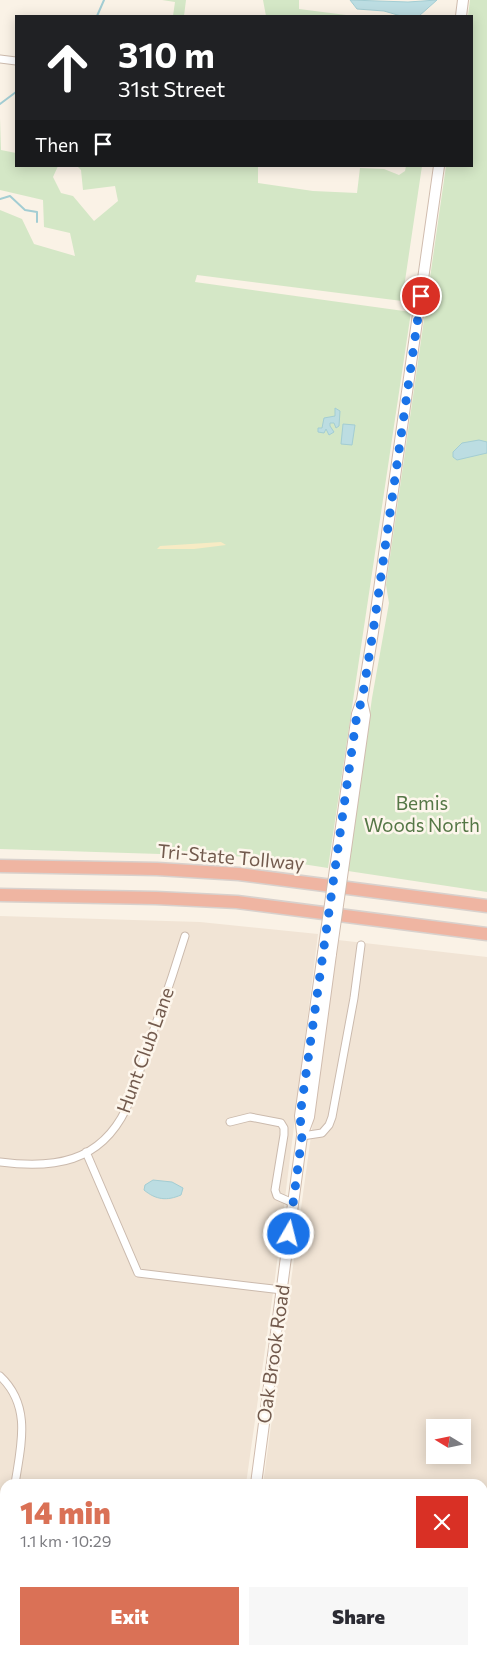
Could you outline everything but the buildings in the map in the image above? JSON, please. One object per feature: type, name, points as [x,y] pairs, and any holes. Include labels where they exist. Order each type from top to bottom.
[{"type":"highway","name":"Tri-State Tollway","points":[[0,866],[157,869],[239,874],[487,906]]},
{"type":"highway","points":[[0,895],[156,898],[237,902],[487,934]]},
{"type":"main road","points":[[461,15],[463,0]]},
{"type":"main road","name":"Oak Brook Road","points":[[257,1479],[302,1136],[300,1116],[327,954],[342,848],[357,714],[362,700],[439,167]]},
{"type":"street","points":[[0,59],[15,61]]},
{"type":"street","name":"Hunt Club Lane","points":[[0,1162],[42,1166],[60,1163],[86,1152],[109,1133],[125,1109],[185,936]]},
{"type":"street","points":[[302,1136],[322,1133],[329,1125],[332,1117],[354,998],[361,945]]},
{"type":"street","points":[[230,1122],[250,1117],[281,1123],[284,1128],[284,1135],[275,1190],[277,1196],[293,1202]]},
{"type":"street","points":[[86,1152],[138,1273],[282,1290]]},
{"type":"street","points":[[0,1376],[13,1390],[22,1418],[16,1479]]},
{"type":"shaded area","points":[[0,916],[200,922],[318,934],[274,1286],[247,1479],[0,1479]]},
{"type":"shaded area","points":[[338,940],[487,957],[487,1479],[264,1479]]},
{"type":"green space","points":[[162,0],[186,0],[184,15],[173,15],[175,2]]},
{"type":"green space","points":[[263,0],[299,0],[299,9],[346,15],[266,15]]},
{"type":"green space","name":"Bemis Woods North","points":[[470,0],[487,0],[487,892],[348,871],[372,698],[389,603],[386,585],[446,167],[473,167],[473,15],[468,15]]},
{"type":"green space","points":[[0,118],[1,150],[15,153],[15,167],[58,167],[53,177],[61,193],[73,196],[94,221],[118,201],[115,186],[83,190],[81,170],[78,167],[258,167],[258,183],[313,191],[357,193],[360,168],[384,169],[399,175],[405,171],[406,167],[422,167],[402,301],[197,275],[195,282],[411,312],[328,868],[257,857],[0,849],[0,210],[22,219],[34,244],[75,256],[70,233],[44,227],[43,200],[0,190]]},
{"type":"sand","points":[[221,542],[226,545],[194,549],[157,549],[160,546]]},
{"type":"water","points":[[350,0],[408,2],[437,0],[420,15],[398,15],[384,11],[357,9]]},
{"type":"water","points":[[335,408],[340,411],[339,426],[336,428],[334,423],[330,423],[334,432],[329,435],[326,429],[324,433],[318,432],[318,428],[322,428],[324,418],[335,416]]},
{"type":"water","points":[[343,424],[355,425],[352,445],[341,444]]},
{"type":"water","points":[[479,440],[487,442],[487,453],[457,460],[453,457],[453,452],[462,443]]},
{"type":"water","points":[[153,1180],[172,1182],[183,1188],[181,1195],[166,1199],[153,1196],[144,1190],[145,1185]]},
{"type":"waterway","points":[[97,15],[104,0]]},
{"type":"waterway","points":[[0,104],[15,93]]},
{"type":"waterway","points":[[0,199],[10,196],[25,210],[37,212],[37,222]]},
{"type":"route","points":[[289,1234],[302,1136],[300,1116],[320,971],[357,714],[362,700],[373,632],[421,296]]}]
